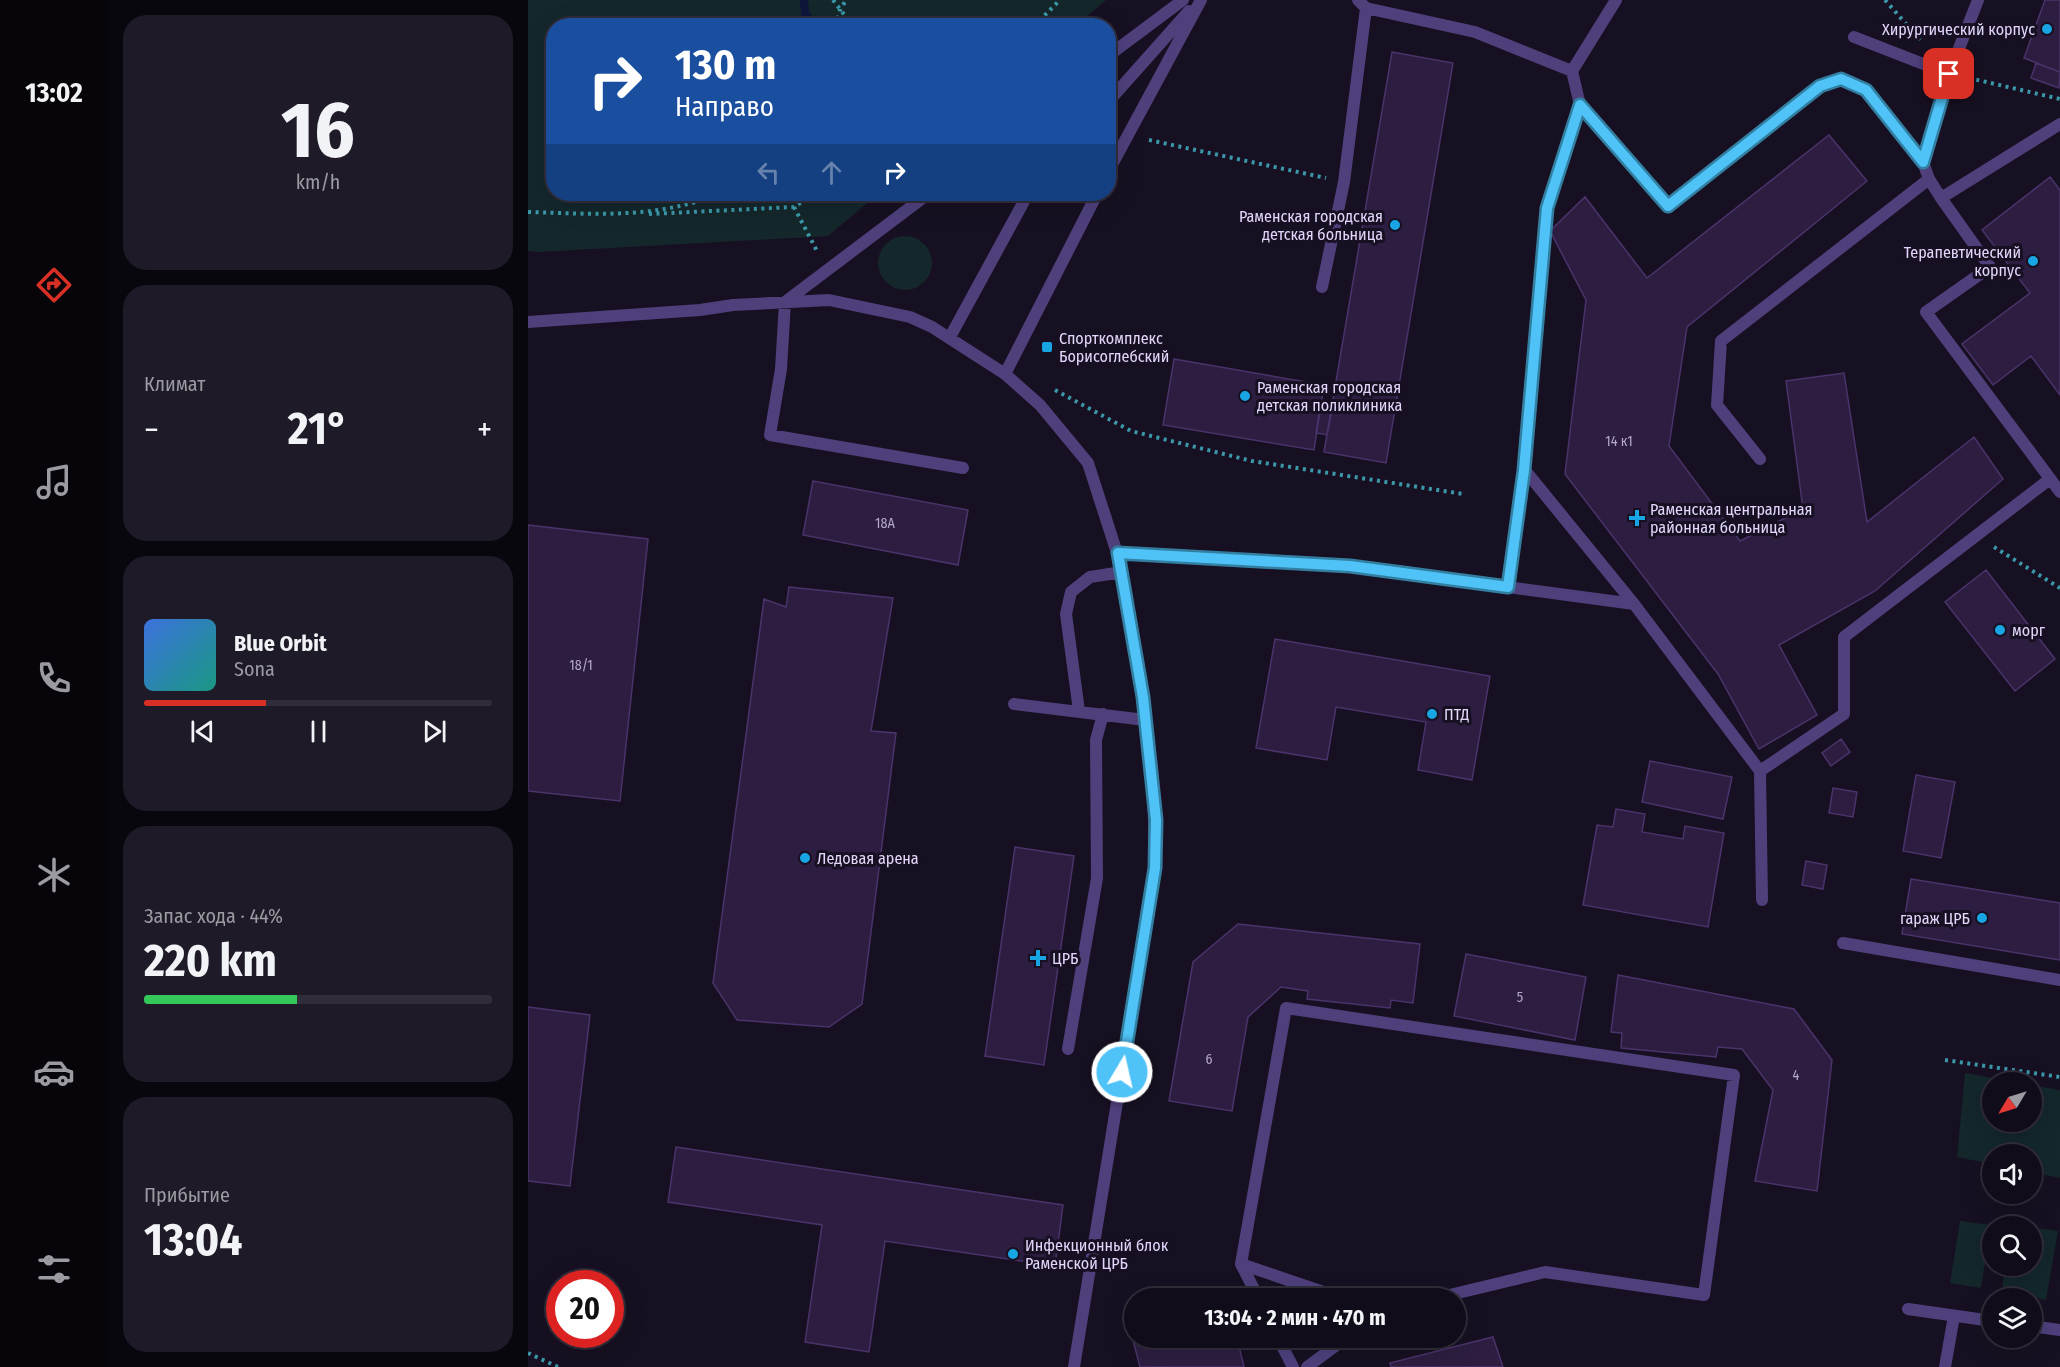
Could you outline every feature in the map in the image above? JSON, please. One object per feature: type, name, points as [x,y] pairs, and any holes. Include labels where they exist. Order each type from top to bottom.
[{"type":"street","points":[[1116,51],[1183,0]]},
{"type":"street","points":[[1116,93],[1200,0]]},
{"type":"street","points":[[1116,157],[1200,0]]},
{"type":"street","points":[[1616,0],[1572,71],[1580,105],[1668,206],[1820,86],[1841,79],[1866,90],[1923,162],[1929,179],[1941,198],[1990,267],[1926,312],[2060,492]]},
{"type":"street","points":[[1923,162],[1949,74],[1978,0]]},
{"type":"street","points":[[1322,287],[1344,182],[1362,4],[1474,32],[1572,71]]},
{"type":"street","points":[[1854,37],[1949,74]]},
{"type":"street","points":[[1508,587],[1524,470],[1547,208],[1580,105]]},
{"type":"street","points":[[1941,198],[2060,124]]},
{"type":"street","points":[[1760,459],[1717,405],[1721,341],[1929,179]]},
{"type":"street","points":[[919,201],[785,302],[781,369],[770,435],[963,468]]},
{"type":"street","points":[[950,337],[1024,201]]},
{"type":"street","points":[[1005,375],[1093,201]]},
{"type":"street","points":[[528,322],[829,300],[910,317],[950,337],[1005,375],[1040,405],[1088,463],[1118,553],[1122,572],[1146,720],[1156,820],[1155,868],[1074,1367]]},
{"type":"street","points":[[1524,470],[1634,604],[1760,771],[1762,900]]},
{"type":"street","points":[[1760,771],[1844,714],[1844,637],[2050,479]]},
{"type":"street","points":[[1118,553],[1350,566],[1634,604]]},
{"type":"street","points":[[1079,711],[1066,614],[1071,592],[1090,577],[1122,572]]},
{"type":"street","points":[[1014,704],[1146,720]]},
{"type":"street","points":[[1068,1049],[1097,879],[1096,740],[1103,714]]},
{"type":"street","points":[[1843,943],[2060,980]]},
{"type":"street","points":[[1253,1288],[1241,1264],[1286,1008],[1734,1075],[1704,1295],[1545,1272],[1466,1291]]},
{"type":"street","points":[[1241,1264],[1312,1288]]},
{"type":"street","points":[[1908,1310],[1982,1320]]},
{"type":"street","points":[[1945,1367],[1953,1316]]},
{"type":"street","points":[[2042,1328],[2060,1330]]},
{"type":"street","points":[[1283,1348],[1293,1367]]},
{"type":"street","points":[[1307,1367],[1333,1348]]},
{"type":"path","points":[[833,0],[846,18]]},
{"type":"path","points":[[838,18],[844,0]]},
{"type":"path","points":[[1042,18],[1060,0]]},
{"type":"path","points":[[1885,0],[1949,74],[2060,99]]},
{"type":"path","points":[[1127,136],[1344,182]]},
{"type":"path","points":[[631,215],[691,205],[702,201]]},
{"type":"path","points":[[528,212],[631,215],[794,207],[804,201]]},
{"type":"path","points":[[1047,387],[1131,431],[1252,461],[1463,494]]},
{"type":"path","points":[[1976,536],[2060,588]]},
{"type":"path","points":[[1945,1060],[2060,1077]]},
{"type":"path","points":[[528,1353],[558,1367]]},
{"type":"green space","points":[[528,0],[1106,0],[1085,18],[546,18],[546,201],[870,201],[828,236],[528,251]]},
{"type":"green space","points":[[905,236],[915,238],[924,244],[930,253],[932,263],[930,273],[924,282],[915,288],[905,290],[895,288],[886,282],[880,273],[878,263],[880,253],[886,244],[895,238]]},
{"type":"green space","points":[[1965,1073],[1982,1076],[1982,1132],[2042,1132],[2042,1087],[2060,1090],[2060,1178],[2042,1174],[2042,1144],[1982,1144],[1982,1162],[1957,1157]]},
{"type":"green space","points":[[1960,1221],[1982,1224],[1981,1288],[1950,1283]]},
{"type":"green space","points":[[2042,1229],[2058,1231],[2046,1300],[2042,1299],[2042,1288],[2002,1288],[2004,1276],[2042,1276]]},
{"type":"building","name":"Хирургический корпус","points":[[2045,0],[2060,0],[2060,72],[2024,58]]},
{"type":"building","name":"Раменская городская детская больница","points":[[1392,52],[1453,63],[1386,463],[1324,452]]},
{"type":"building","points":[[2036,63],[2060,72],[2059,88],[2031,78]]},
{"type":"building","points":[[1829,135],[1867,181],[1687,327],[1669,446],[1740,541],[1803,509],[1786,381],[1844,373],[1867,522],[1974,437],[2003,479],[1875,591],[1779,645],[1817,715],[1759,749],[1718,674],[1565,474],[1586,300],[1550,231],[1585,197],[1647,278]]},
{"type":"building","name":"Терапевтический корпус","points":[[2050,177],[2060,190],[2060,395],[2031,356],[1993,385],[1962,344],[2030,293],[1982,230]]},
{"type":"building","name":"Раменская городская детская поликлиника","points":[[1174,359],[1324,385],[1314,450],[1163,425]]},
{"type":"building","points":[[1320,408],[1332,410],[1327,435],[1316,433]]},
{"type":"building","points":[[813,481],[968,510],[958,565],[803,535]]},
{"type":"building","points":[[528,525],[648,539],[620,801],[528,791]]},
{"type":"building","name":"морг","points":[[1986,570],[2055,659],[2015,691],[1945,602]]},
{"type":"building","name":"Ледовая арена","points":[[789,587],[893,598],[871,731],[896,733],[862,1004],[829,1027],[737,1020],[713,983],[764,599],[786,607]]},
{"type":"building","name":"ПТД","points":[[1275,639],[1490,676],[1472,780],[1418,770],[1426,722],[1336,707],[1327,760],[1256,748]]},
{"type":"building","points":[[1841,739],[1850,752],[1831,766],[1822,753]]},
{"type":"building","points":[[1650,761],[1732,777],[1723,819],[1642,802]]},
{"type":"building","points":[[1916,775],[1955,782],[1941,858],[1903,851]]},
{"type":"building","points":[[1833,788],[1857,792],[1853,817],[1829,813]]},
{"type":"building","points":[[1616,809],[1645,814],[1642,832],[1683,839],[1685,826],[1724,833],[1708,927],[1583,905],[1597,825],[1613,827]]},
{"type":"building","points":[[1015,847],[1074,856],[1044,1065],[985,1056]]},
{"type":"building","points":[[1806,861],[1827,865],[1823,889],[1802,885]]},
{"type":"building","name":"гараж ЦРБ","points":[[1911,879],[2060,903],[2060,960],[1902,934]]},
{"type":"building","points":[[1238,924],[1420,944],[1413,1003],[1391,1000],[1390,1008],[1307,999],[1308,991],[1281,987],[1248,1017],[1232,1111],[1169,1101],[1193,962]]},
{"type":"building","points":[[1466,954],[1586,977],[1575,1040],[1454,1016]]},
{"type":"building","points":[[1618,975],[1794,1009],[1832,1060],[1817,1191],[1755,1181],[1773,1090],[1742,1049],[1718,1047],[1716,1057],[1621,1048],[1622,1033],[1611,1032]]},
{"type":"building","points":[[528,1007],[590,1015],[570,1186],[528,1181]]},
{"type":"building","name":"Инфекционный блок Раменской ЦРБ","points":[[676,1147],[1063,1205],[1055,1266],[885,1241],[869,1352],[805,1342],[822,1225],[668,1202]]},
{"type":"building","points":[[1493,1337],[1503,1367],[1391,1367],[1390,1363],[1449,1348],[1466,1348],[1466,1344]]},
{"type":"building","points":[[1135,1348],[1239,1348],[1244,1367],[1140,1367]]},
{"type":"waterway","points":[[804,0],[805,14],[809,18]]},
{"type":"place","name":"Хирургический корпус","points":[[2047,29]]},
{"type":"place","name":"Раменская городская детская больница","points":[[1395,225]]},
{"type":"place","name":"Терапевтический корпус","points":[[2033,261]]},
{"type":"place","name":"Спорткомплекс Борисоглебский","points":[[1047,347]]},
{"type":"place","name":"Раменская городская детская поликлиника","points":[[1245,396]]},
{"type":"place","name":"Раменская центральная районная больница","points":[[1637,518]]},
{"type":"place","name":"морг","points":[[2000,630]]},
{"type":"place","name":"ПТД","points":[[1432,714]]},
{"type":"place","name":"Ледовая арена","points":[[805,858]]},
{"type":"place","name":"гараж ЦРБ","points":[[1982,918]]},
{"type":"place","name":"ЦРБ","points":[[1038,958]]},
{"type":"place","name":"Инфекционный блок Раменской ЦРБ","points":[[1013,1254]]},
{"type":"route","points":[[1122,1072],[1155,868],[1156,820],[1143,697],[1118,553],[1350,566],[1508,587],[1524,470],[1547,208],[1580,105],[1668,206],[1820,86],[1841,79],[1866,90],[1923,162],[1949,74]]}]
